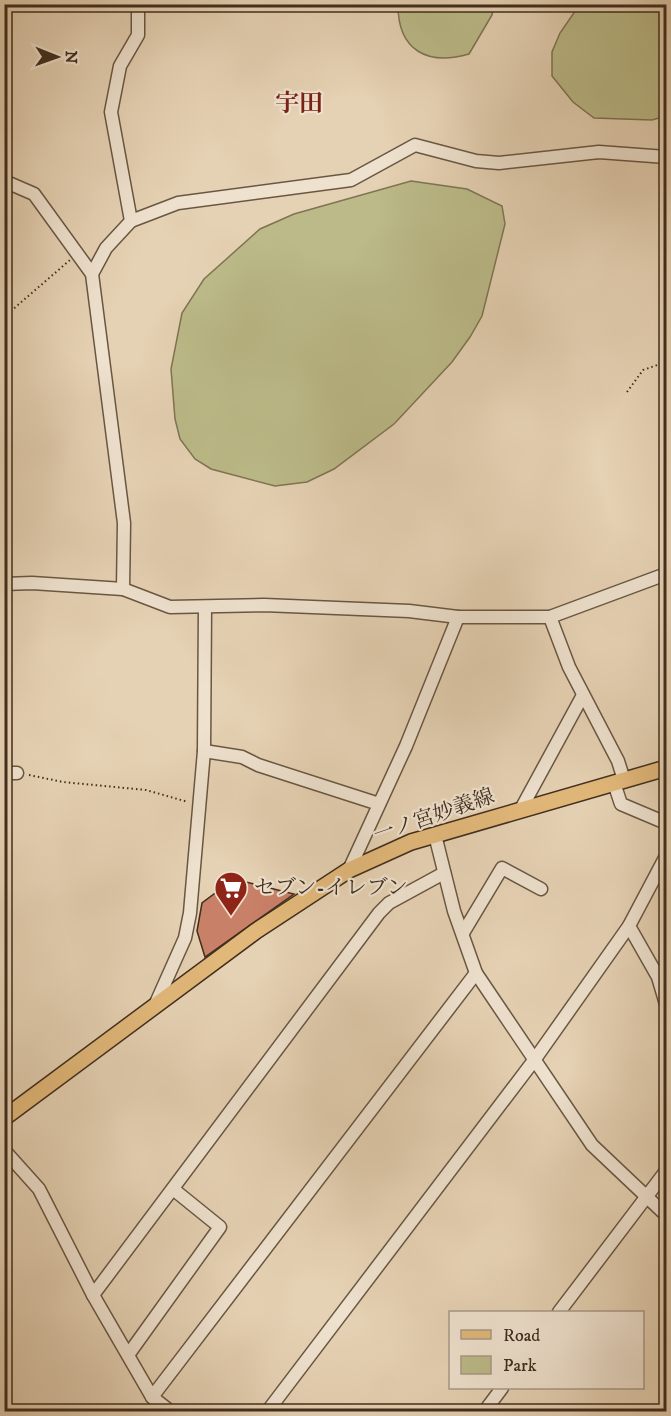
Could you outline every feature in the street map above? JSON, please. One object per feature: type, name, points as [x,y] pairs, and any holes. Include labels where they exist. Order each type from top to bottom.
[{"type":"main road","name":"一ノ宮妙義線","points":[[4,1118],[264,925],[349,870],[411,842],[666,768]]},
{"type":"street","points":[[131,221],[111,112],[120,66],[138,36],[138,4]]},
{"type":"street","points":[[92,274],[106,249],[131,221],[178,203],[351,180],[415,145],[476,161],[500,163],[599,152],[666,157]]},
{"type":"street","points":[[4,181],[34,194],[92,274],[124,523],[123,589]]},
{"type":"street","points":[[4,584],[32,583],[123,589],[170,607],[264,606],[409,611],[458,617],[550,616],[666,574]]},
{"type":"street","points":[[156,1003],[185,938],[190,913],[204,751],[205,607]]},
{"type":"street","points":[[550,616],[569,667],[618,761],[621,804],[666,823]]},
{"type":"street","points":[[349,870],[458,617]]},
{"type":"street","points":[[521,809],[583,695]]},
{"type":"street","points":[[204,751],[242,757],[258,765],[379,804]]},
{"type":"street","points":[[435,835],[444,873],[476,973],[592,1145],[666,1215]]},
{"type":"street","points":[[267,1412],[535,1059],[629,926],[666,856]]},
{"type":"street","points":[[463,933],[502,868],[541,889]]},
{"type":"street","points":[[93,1295],[379,913],[389,903],[444,873]]},
{"type":"street","points":[[629,926],[658,977],[666,1004]]},
{"type":"street","points":[[152,1397],[476,973]]},
{"type":"street","points":[[4,1150],[39,1189],[93,1295],[152,1397],[171,1412]]},
{"type":"street","points":[[560,1311],[666,1171]]},
{"type":"street","points":[[128,1355],[220,1227],[173,1189]]},
{"type":"street","points":[[484,1412],[501,1389]]},
{"type":"path","points":[[4,317],[77,254]]},
{"type":"path","points":[[627,392],[643,370],[666,362]]},
{"type":"path","points":[[11,773],[63,783],[146,790],[199,805]]},
{"type":"path","points":[[4,1393],[8,1412]]},
{"type":"green space","points":[[398,4],[494,5],[492,15],[469,54],[441,58],[429,56],[410,44],[403,34],[399,21]]},
{"type":"green space","points":[[580,4],[666,5],[666,116],[652,120],[594,118],[573,102],[552,76],[552,52],[560,33]]},
{"type":"green space","points":[[411,181],[467,189],[502,206],[505,224],[482,316],[452,362],[394,424],[334,469],[307,482],[275,486],[211,469],[195,459],[180,439],[175,419],[171,369],[182,313],[204,279],[260,229],[294,214]]},
{"type":"building","name":"セブン-イレブン","points":[[234,879],[294,894],[205,957],[197,931],[202,903]]},
{"type":"place","name":"セブン-イレブン","points":[[231,917]]},
{"type":"district","name":"宇田","points":[[299,104]]}]
